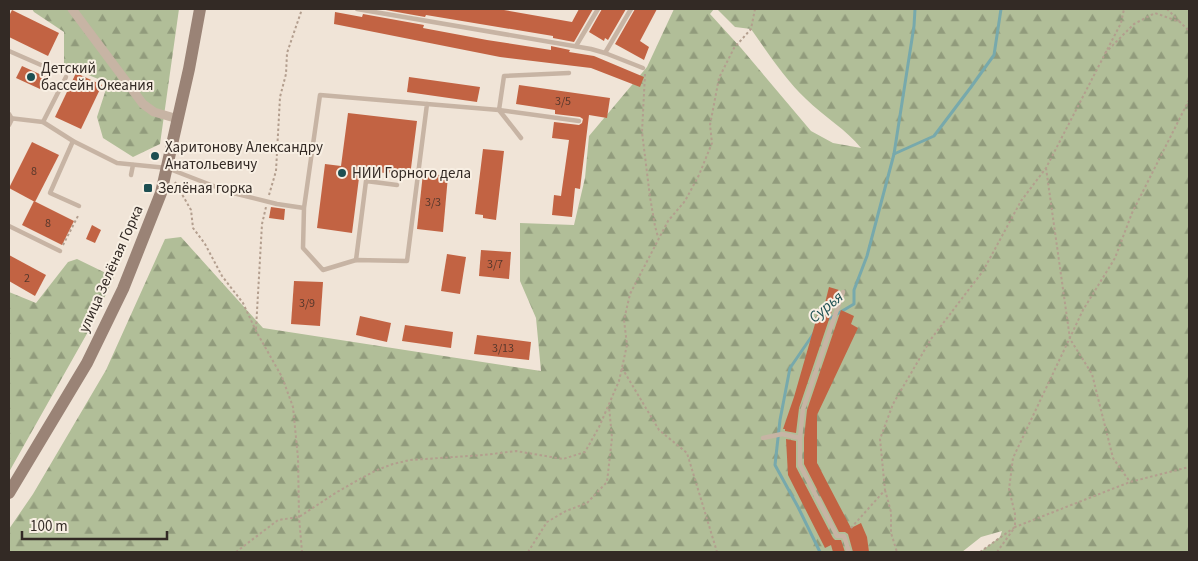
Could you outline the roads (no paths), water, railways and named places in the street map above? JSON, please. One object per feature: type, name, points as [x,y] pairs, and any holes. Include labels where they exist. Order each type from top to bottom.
[{"type":"street","points":[[72,9],[142,104],[154,112],[178,119]]},
{"type":"street","name":"улица Зелёная Горка","points":[[9,493],[87,363],[123,289],[155,210],[161,193],[178,119],[200,9]]},
{"type":"lane","points":[[358,9],[591,49],[643,68]]},
{"type":"lane","points":[[576,46],[598,9]]},
{"type":"lane","points":[[605,53],[630,9]]},
{"type":"lane","points":[[9,51],[41,65]]},
{"type":"lane","points":[[520,138],[499,110],[504,76],[569,73]]},
{"type":"lane","points":[[43,122],[66,77]]},
{"type":"lane","points":[[427,104],[408,261],[356,260],[323,270],[303,248],[304,208],[320,95],[499,110],[579,121]]},
{"type":"lane","points":[[9,125],[10,117],[43,122],[73,141],[117,163],[167,168],[229,192],[304,208]]},
{"type":"lane","points":[[73,141],[50,193],[79,206]]},
{"type":"lane","points":[[131,174],[133,165]]},
{"type":"lane","points":[[356,260],[366,181],[397,185]]},
{"type":"lane","points":[[9,226],[60,251]]},
{"type":"lane","points":[[844,292],[804,409],[800,438],[800,465],[837,536],[844,536],[849,552]]},
{"type":"lane","points":[[763,438],[782,434],[800,438]]},
{"type":"waterway","name":"Сурья","points":[[827,320],[854,304],[854,290],[867,256],[894,154],[915,9]]},
{"type":"waterway","points":[[894,154],[934,136],[971,87],[994,55],[1001,9]]},
{"type":"waterway","name":"Сурья","points":[[814,333],[790,368],[780,420],[775,465],[820,552]]},
{"type":"place","name":"Детский бассейн Океания","points":[[31,77]]},
{"type":"place","name":"Харитонову Александру Анатольевичу","points":[[155,156]]},
{"type":"place","name":"НИИ Горного дела","points":[[342,173]]},
{"type":"place","name":"Зелёная горка","points":[[148,188]]}]
